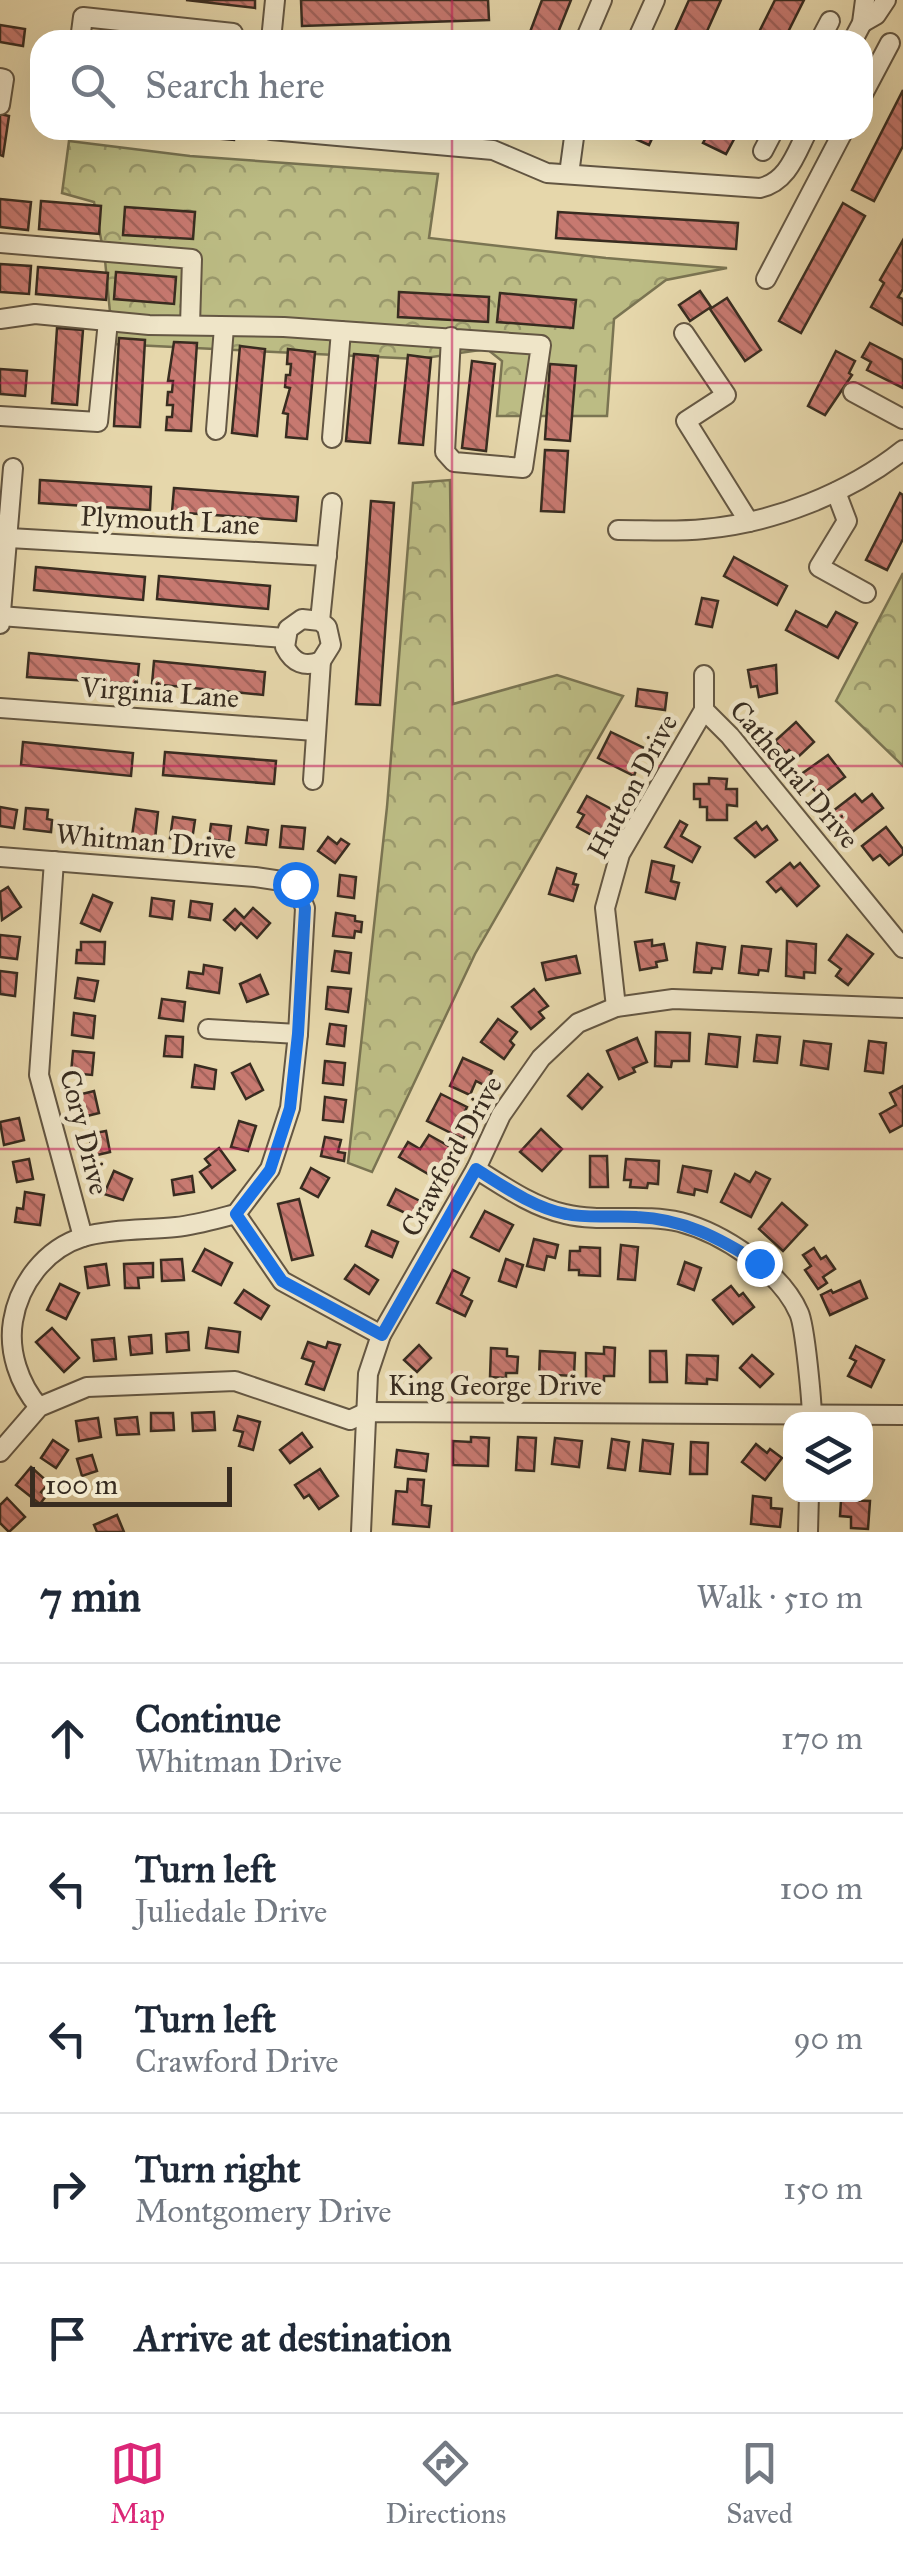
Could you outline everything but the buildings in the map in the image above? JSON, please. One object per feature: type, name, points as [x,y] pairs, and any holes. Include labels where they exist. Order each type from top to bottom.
[{"type":"street","points":[[272,30],[276,0]]},
{"type":"street","points":[[588,30],[602,0]]},
{"type":"street","points":[[642,30],[655,0]]},
{"type":"street","points":[[858,30],[865,0]]},
{"type":"street","points":[[859,30],[886,0]]},
{"type":"street","points":[[81,30],[83,17],[205,30]]},
{"type":"street","points":[[825,30],[830,20]]},
{"type":"street","points":[[873,57],[890,43]]},
{"type":"street","points":[[0,78],[4,79],[0,105]]},
{"type":"street","points":[[382,140],[493,150],[546,173],[767,187],[787,172],[805,140]]},
{"type":"street","points":[[569,174],[574,140]]},
{"type":"street","points":[[763,151],[769,140]]},
{"type":"street","points":[[766,279],[839,140]]},
{"type":"street","points":[[0,243],[192,259],[190,325]]},
{"type":"street","points":[[0,319],[35,314],[224,327],[342,330],[451,337],[541,345],[523,468],[454,462],[445,452],[451,337]]},
{"type":"street","points":[[0,416],[98,422],[108,320]]},
{"type":"street","points":[[216,430],[224,327]]},
{"type":"street","points":[[332,438],[342,330]]},
{"type":"street","points":[[684,333],[726,395],[686,421],[748,522]]},
{"type":"street","points":[[852,392],[903,419]]},
{"type":"street","points":[[618,530],[702,530],[748,522],[836,492],[903,450]]},
{"type":"street","points":[[0,625],[12,468]]},
{"type":"street","points":[[836,492],[847,521],[819,567],[866,594]]},
{"type":"street","points":[[320,621],[332,503]]},
{"type":"street","name":"Plymouth Lane","points":[[9,538],[327,556]]},
{"type":"street","points":[[0,616],[285,638]]},
{"type":"street","points":[[313,780],[321,661],[331,644],[327,627],[320,621],[312,618],[294,622],[285,638],[289,656],[305,664],[321,661]]},
{"type":"street","name":"Cathedral Drive","points":[[704,674],[704,710],[730,736],[903,948]]},
{"type":"street","name":"Virginia Lane","points":[[0,708],[315,731]]},
{"type":"street","name":"Hutton Drive","points":[[616,1008],[604,908],[620,854],[704,710]]},
{"type":"street","name":"Whitman Drive","points":[[0,857],[254,877],[295,884],[305,908],[290,1108],[270,1170],[236,1214]]},
{"type":"street","name":"Cory Drive","points":[[54,861],[39,1076],[83,1236]]},
{"type":"street","name":"Crawford Drive","points":[[361,1532],[368,1374],[382,1335],[476,1169],[501,1116],[541,1058],[578,1023],[616,1008],[674,1000],[903,1008]]},
{"type":"street","points":[[208,1030],[298,1034]]},
{"type":"street","points":[[476,1169],[518,1195],[566,1214],[680,1222],[716,1236],[759,1263],[800,1314],[812,1412]]},
{"type":"street","points":[[38,1407],[27,1393],[14,1357],[11,1332],[17,1298],[32,1272],[83,1236],[182,1226],[236,1214],[282,1281],[382,1335]]},
{"type":"street","name":"King George Drive","points":[[0,1452],[38,1407],[87,1387],[235,1381],[350,1420],[368,1412],[783,1416]]},
{"type":"street","name":"King George Drive","points":[[873,1415],[903,1415]]},
{"type":"street","points":[[808,1532],[809,1502]]},
{"type":"green space","points":[[69,141],[190,156],[438,174],[429,238],[727,268],[666,280],[614,319],[607,416],[497,416],[502,361],[487,349],[418,359],[113,344],[105,260],[94,202],[62,193]]},
{"type":"green space","points":[[450,480],[453,704],[557,675],[623,696],[475,954],[372,1172],[348,1163],[387,807],[413,483]]},
{"type":"green space","points":[[903,573],[903,766],[836,701]]},
{"type":"route","points":[[295,884],[305,908],[290,1108],[270,1170],[236,1214],[282,1281],[382,1335],[476,1169],[518,1195],[566,1214],[680,1222],[716,1236],[759,1263]]}]
